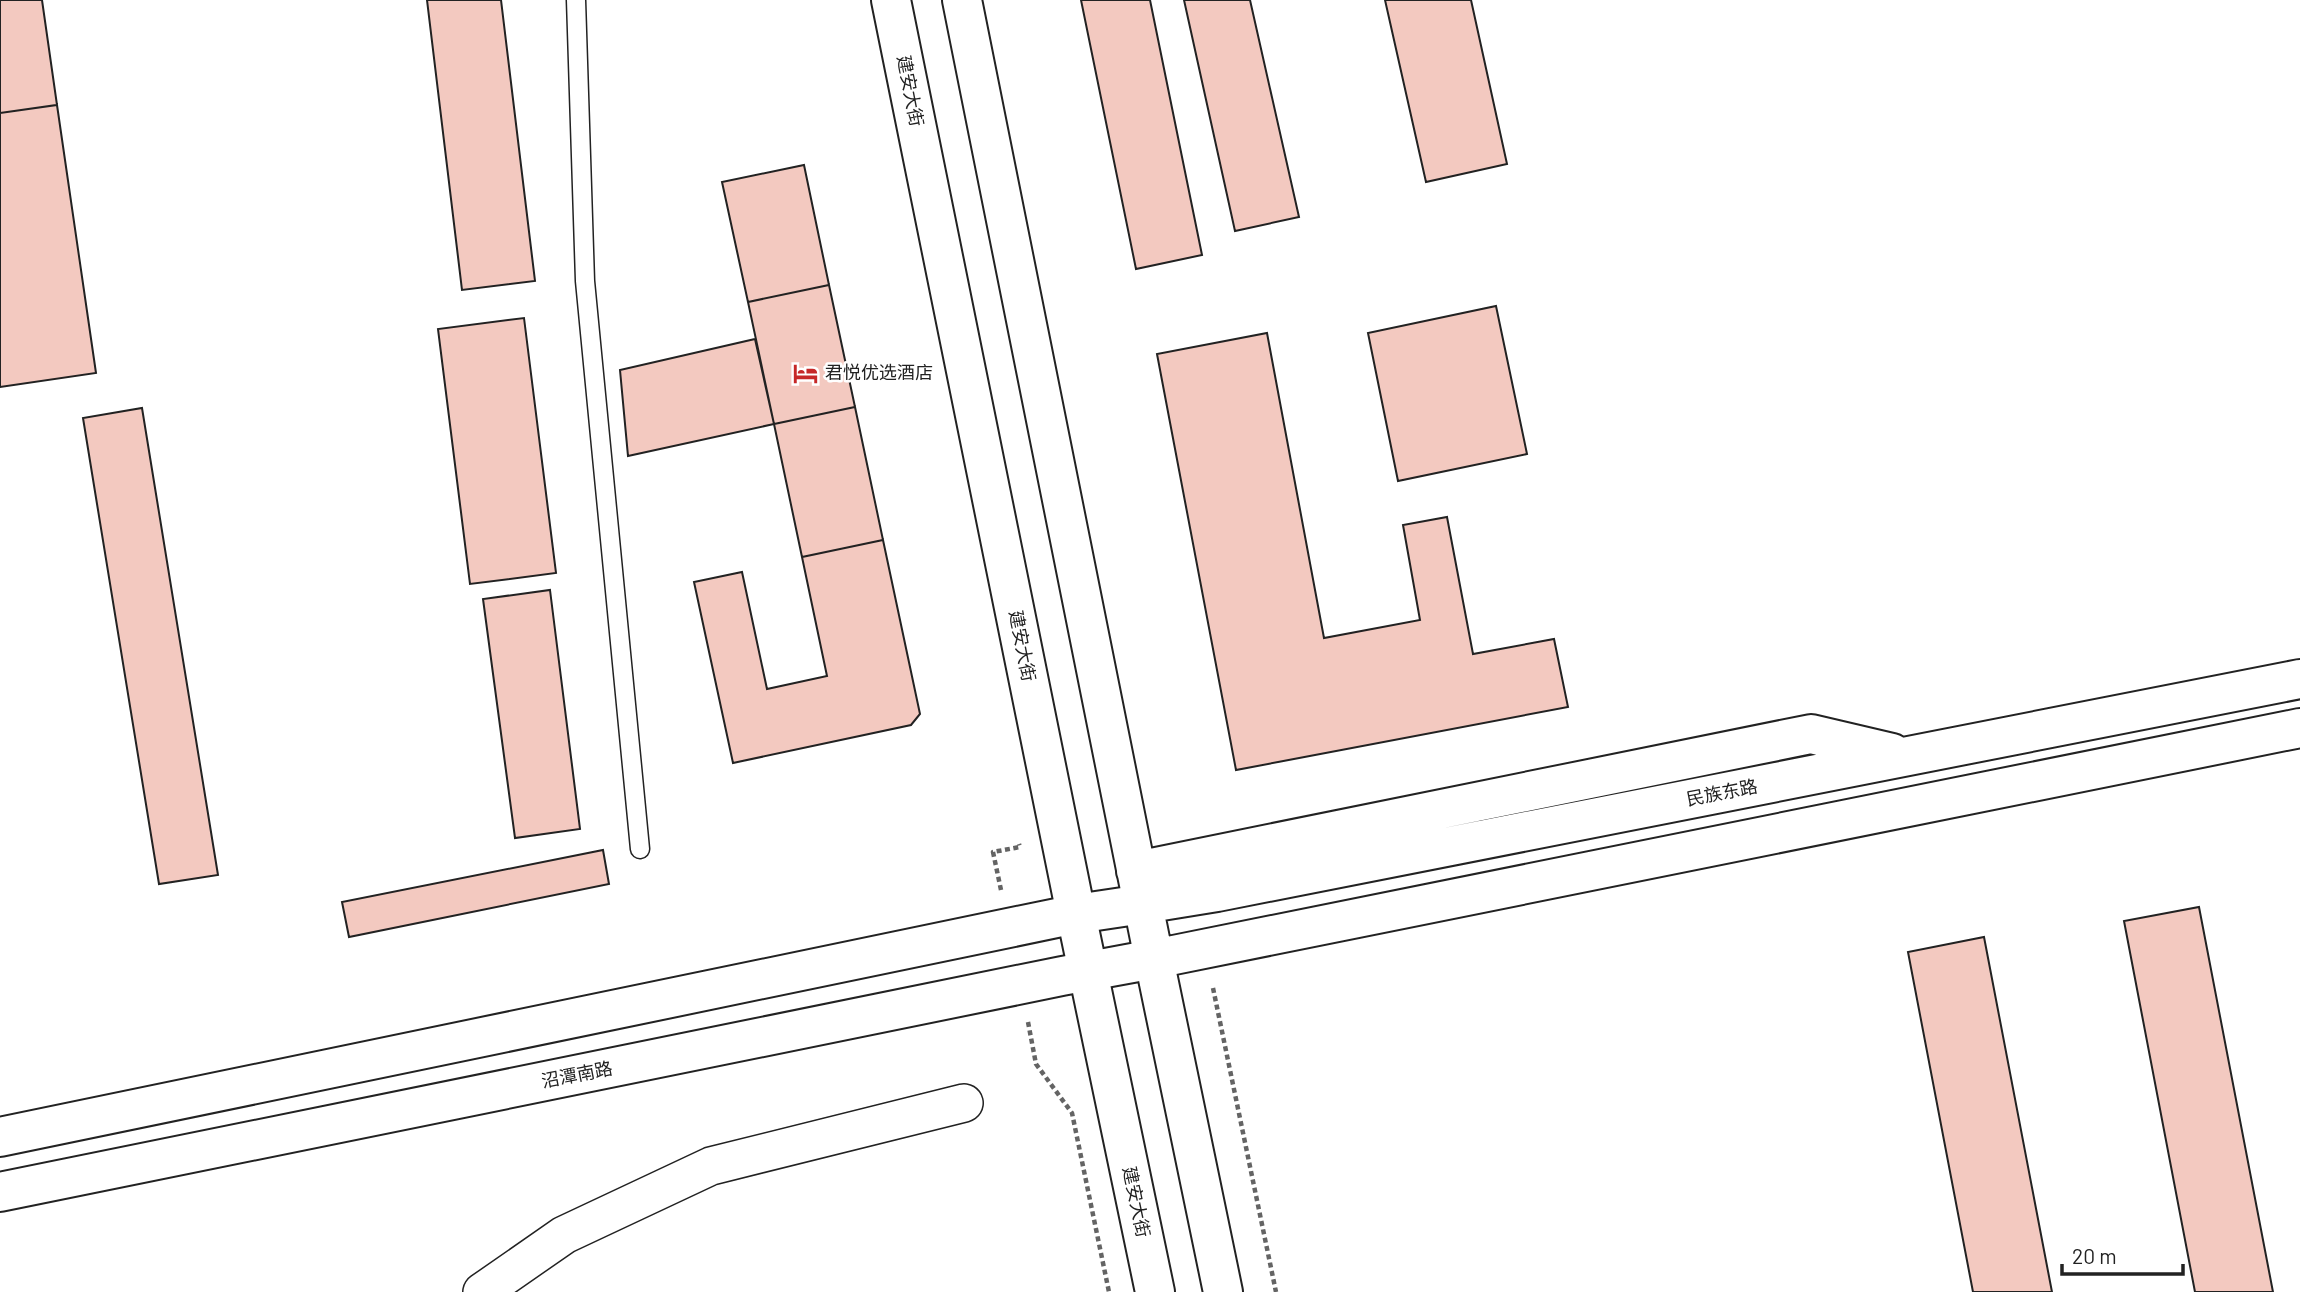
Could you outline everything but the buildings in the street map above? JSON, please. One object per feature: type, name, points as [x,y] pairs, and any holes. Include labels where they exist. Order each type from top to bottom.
[{"type":"main road","name":"建安大街","points":[[891,0],[1155,1292]]},
{"type":"main road","points":[[962,0],[1223,1292]]},
{"type":"main road","name":"民族东路","points":[[1140,888],[1217,892],[2300,680]]},
{"type":"main road","points":[[1154,959],[2300,728]]},
{"type":"main road","points":[[0,1138],[1076,914],[1140,888]]},
{"type":"main road","name":"沼潭南路","points":[[0,1192],[1154,959]]},
{"type":"street","points":[[482,1292],[564,1235],[711,1166],[964,1103]]},
{"type":"lane","points":[[576,0],[585,281],[640,849]]},
{"type":"path","points":[[1009,928],[993,852],[1020,847],[1017,835]]},
{"type":"path","points":[[1205,950],[1276,1292]]},
{"type":"path","points":[[1020,984],[1036,1064],[1072,1113],[1109,1292]]},
{"type":"place","name":"君悦优选酒店","points":[[805,373]]}]
